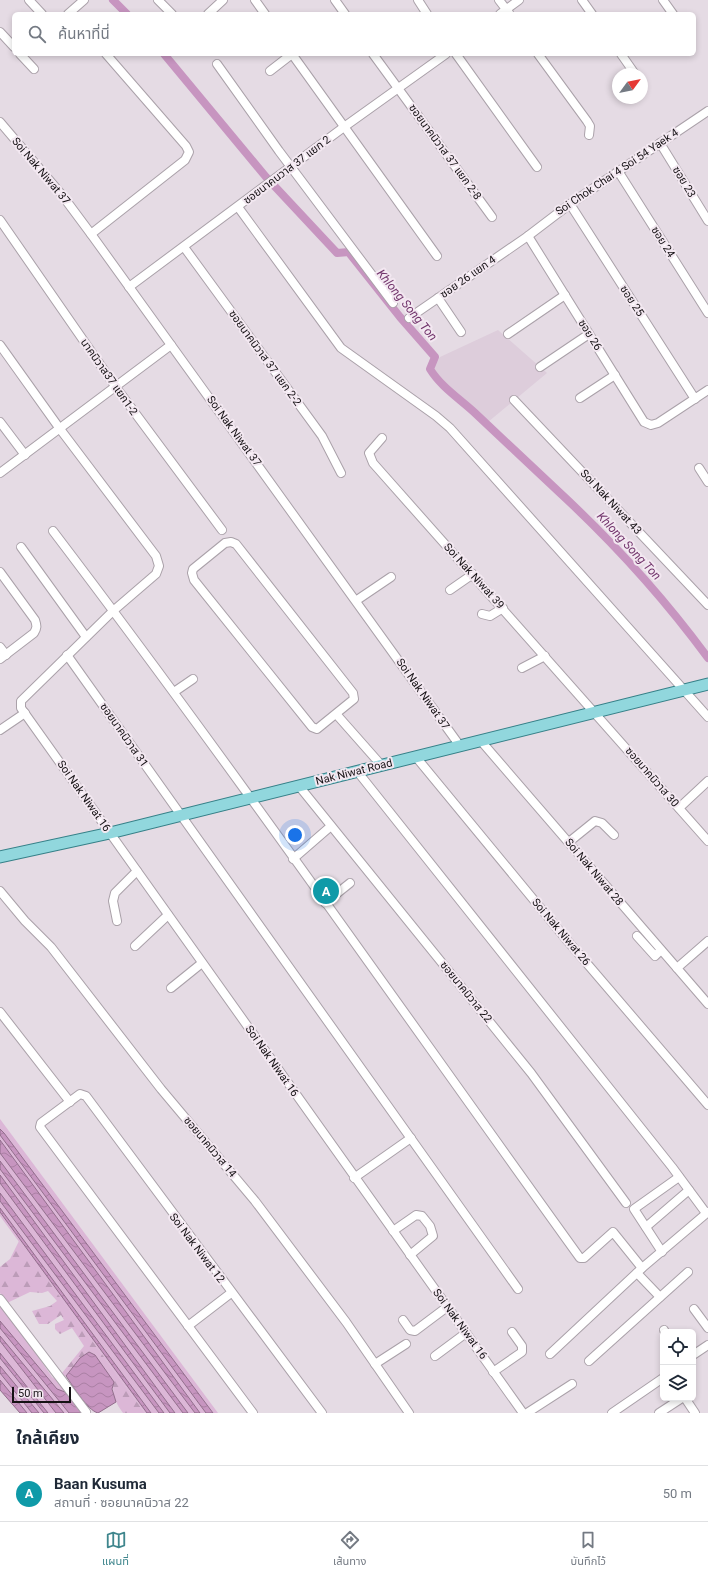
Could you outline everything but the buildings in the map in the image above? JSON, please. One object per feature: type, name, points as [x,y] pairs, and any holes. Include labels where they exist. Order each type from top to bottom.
[{"type":"main road","name":"Nak Niwat Road","points":[[0,857],[110,833],[708,684]]},
{"type":"street","points":[[28,0],[40,12]]},
{"type":"street","points":[[70,12],[84,0]]},
{"type":"street","points":[[158,0],[170,12]]},
{"type":"street","points":[[210,12],[223,0]]},
{"type":"street","points":[[335,0],[344,12]]},
{"type":"street","points":[[418,0],[426,12]]},
{"type":"street","points":[[499,0],[505,12]]},
{"type":"street","points":[[506,12],[519,0]]},
{"type":"street","points":[[582,0],[591,12]]},
{"type":"street","points":[[663,0],[672,12]]},
{"type":"street","points":[[257,2],[264,12]]},
{"type":"street","points":[[0,32],[12,45]]},
{"type":"street","points":[[22,56],[34,70]]},
{"type":"street","points":[[91,234],[185,160],[189,152],[186,146],[108,56]]},
{"type":"street","points":[[270,71],[289,56]]},
{"type":"street","points":[[293,56],[437,256]]},
{"type":"street","name":"ซอยนาคนิวาส 37 แยก 2-8","points":[[374,56],[492,217]]},
{"type":"street","name":"ซอยนาคนวาส 37 แยก 2","points":[[129,287],[344,127],[443,56]]},
{"type":"street","points":[[457,56],[537,168]]},
{"type":"street","points":[[539,56],[587,121],[590,126],[589,135]]},
{"type":"street","points":[[622,56],[631,68]]},
{"type":"street","points":[[216,64],[393,302]]},
{"type":"street","name":"Soi Chok Chai 4 Soi 54 Yaek 4","points":[[528,236],[570,204],[708,112]]},
{"type":"street","name":"Soi Nak Niwat 37","points":[[0,122],[62,195],[91,234],[357,600],[460,746]]},
{"type":"street","name":"ซอย 23","points":[[660,143],[708,222]]},
{"type":"street","name":"ซอย 24","points":[[618,171],[708,313]]},
{"type":"street","name":"ซอย 25","points":[[570,204],[695,399]]},
{"type":"street","points":[[238,206],[341,348],[442,420],[708,718]]},
{"type":"street","name":"นาคนิวาส37 แยก1-2","points":[[0,220],[115,386],[222,530]]},
{"type":"street","name":"ซอย 26","points":[[528,236],[644,422],[651,425],[658,423],[695,399]]},
{"type":"street","name":"ซอย 26 แยก 4","points":[[409,318],[528,236]]},
{"type":"street","name":"ซอยนาคนิวาส 37 แยก 2-2","points":[[184,247],[322,436],[341,473]]},
{"type":"street","points":[[508,334],[565,295]]},
{"type":"street","points":[[438,298],[461,332]]},
{"type":"street","points":[[540,367],[589,334]]},
{"type":"street","points":[[0,473],[171,344]]},
{"type":"street","points":[[0,345],[60,429],[95,473],[159,561],[159,570],[156,574],[113,611],[67,655],[21,701],[23,710],[0,730]]},
{"type":"street","points":[[580,398],[615,375]]},
{"type":"street","points":[[695,399],[708,390]]},
{"type":"street","name":"Soi Nak Niwat 43","points":[[514,400],[708,605]]},
{"type":"street","points":[[0,422],[25,455]]},
{"type":"street","name":"Soi Nak Niwat 39","points":[[382,438],[370,450],[369,456],[595,712]]},
{"type":"street","points":[[698,468],[708,482]]},
{"type":"street","points":[[53,531],[174,692],[580,1258],[584,1258],[613,1232],[660,1297]]},
{"type":"street","points":[[231,542],[236,544],[353,693],[354,699],[337,715],[317,729],[312,727],[194,580],[192,573],[193,569],[226,543],[231,542]]},
{"type":"street","points":[[21,547],[86,637]]},
{"type":"street","points":[[0,572],[36,620],[37,629],[3,657],[0,647]]},
{"type":"street","points":[[450,590],[473,574]]},
{"type":"street","points":[[357,600],[391,577]]},
{"type":"street","points":[[482,614],[490,616],[502,608]]},
{"type":"street","name":"ซอยนาคนิวาส 31","points":[[67,655],[518,1289]]},
{"type":"street","points":[[522,668],[545,656]]},
{"type":"street","points":[[174,692],[193,679]]},
{"type":"street","name":"Soi Nak Niwat 16","points":[[23,710],[522,1413]]},
{"type":"street","name":"ซอยนาคนิวาส 30","points":[[595,712],[708,841]]},
{"type":"street","points":[[337,715],[382,766]]},
{"type":"street","name":"Soi Nak Niwat 28","points":[[481,741],[708,1004]]},
{"type":"street","name":"Soi Nak Niwat 26","points":[[416,757],[566,939],[708,1105]]},
{"type":"street","points":[[357,771],[707,1212],[640,1270],[550,1354]]},
{"type":"street","points":[[679,808],[708,781]]},
{"type":"street","name":"ซอยนาคนิวาส 22","points":[[299,786],[531,1073],[626,1203]]},
{"type":"street","points":[[569,842],[595,822],[602,823],[614,835]]},
{"type":"street","points":[[293,859],[331,826]]},
{"type":"street","points":[[117,921],[113,901],[116,893],[137,872]]},
{"type":"street","points":[[325,903],[350,884]]},
{"type":"street","name":"ซอยนาคนิวาส 14","points":[[0,891],[25,921],[51,947],[161,1089],[255,1201],[346,1322],[409,1413]]},
{"type":"street","points":[[135,946],[168,915]]},
{"type":"street","points":[[637,936],[655,956],[661,950]]},
{"type":"street","points":[[677,968],[708,941]]},
{"type":"street","points":[[171,988],[202,963]]},
{"type":"street","points":[[0,1012],[70,1102]]},
{"type":"street","name":"Soi Nak Niwat 12","points":[[188,1326],[40,1127],[41,1123],[80,1094],[86,1096],[231,1293],[322,1413]]},
{"type":"street","points":[[354,1178],[411,1138]]},
{"type":"street","points":[[662,1252],[634,1209],[679,1176]]},
{"type":"street","points":[[646,1227],[689,1190]]},
{"type":"street","points":[[393,1231],[416,1215],[422,1216],[430,1226],[433,1236],[410,1255]]},
{"type":"street","points":[[589,1361],[688,1272]]},
{"type":"street","points":[[231,1293],[188,1326],[253,1413]]},
{"type":"street","points":[[0,1299],[86,1412]]},
{"type":"street","points":[[403,1320],[410,1330],[415,1330],[447,1307]]},
{"type":"street","points":[[694,1309],[708,1328]]},
{"type":"street","points":[[493,1372],[522,1352],[522,1346],[512,1332]]},
{"type":"street","points":[[435,1356],[466,1333]]},
{"type":"street","points":[[375,1364],[406,1344]]},
{"type":"street","points":[[696,1353],[708,1344]]},
{"type":"street","points":[[612,1413],[660,1380]]},
{"type":"street","points":[[527,1413],[572,1384]]},
{"type":"street","points":[[659,1413],[677,1401]]},
{"type":"street","points":[[687,1401],[695,1413]]},
{"type":"shaded area","points":[[498,330],[547,373],[488,422],[443,382],[434,372],[434,367],[440,357]]},
{"type":"green space","points":[[0,1119],[218,1413],[213,1413],[0,1129]]},
{"type":"green space","points":[[0,1135],[206,1413],[200,1413],[0,1140]]},
{"type":"green space","points":[[0,1153],[195,1413],[188,1413],[0,1161]]},
{"type":"green space","points":[[0,1168],[183,1413],[175,1413],[0,1175]]},
{"type":"green space","points":[[0,1183],[170,1413],[164,1413],[0,1193]]},
{"type":"green space","points":[[0,1201],[159,1413],[151,1413],[0,1208]]},
{"type":"green space","points":[[0,1212],[147,1413],[145,1413],[0,1216]]},
{"type":"green space","points":[[19,1241],[145,1413],[123,1413],[115,1398],[113,1390],[114,1382],[95,1356],[89,1352],[80,1358],[66,1376],[63,1376],[62,1373],[84,1346],[72,1328],[60,1334],[55,1329],[55,1324],[64,1320],[61,1315],[48,1324],[39,1324],[32,1311],[50,1306],[57,1301],[48,1291],[42,1293],[30,1292],[7,1303],[0,1293],[0,1267],[10,1259]]},
{"type":"green space","points":[[0,1301],[52,1377],[68,1388],[85,1404],[91,1413],[83,1413],[65,1392],[57,1389],[0,1321]]},
{"type":"green space","points":[[0,1328],[69,1413],[64,1413],[0,1336]]},
{"type":"green space","points":[[0,1341],[56,1413],[48,1413],[0,1353]]},
{"type":"green space","points":[[0,1358],[44,1413],[39,1413],[0,1366]]},
{"type":"green space","points":[[0,1373],[32,1413],[27,1413],[0,1380]]},
{"type":"water","points":[[0,1129],[213,1413],[206,1413],[0,1135]]},
{"type":"water","points":[[0,1140],[200,1413],[195,1413],[0,1153]]},
{"type":"water","points":[[0,1161],[188,1413],[183,1413],[0,1169]]},
{"type":"water","points":[[0,1175],[175,1413],[170,1413],[0,1183]]},
{"type":"water","points":[[0,1193],[164,1413],[159,1413],[0,1201]]},
{"type":"water","points":[[0,1208],[151,1413],[147,1413],[0,1212]]},
{"type":"water","points":[[0,1321],[57,1389],[65,1392],[83,1413],[69,1413],[0,1328]]},
{"type":"water","points":[[0,1336],[64,1413],[56,1413],[0,1341]]},
{"type":"water","points":[[89,1352],[95,1355],[114,1382],[112,1389],[116,1402],[98,1413],[85,1403],[66,1376],[80,1358]]},
{"type":"water","points":[[0,1353],[48,1413],[44,1413],[0,1358]]},
{"type":"water","points":[[0,1366],[39,1413],[32,1413],[0,1373]]},
{"type":"water","points":[[0,1380],[27,1413],[20,1413],[0,1390]]},
{"type":"waterway","name":"Khlong Song Ton","points":[[113,0],[125,12]]},
{"type":"waterway","name":"Khlong Song Ton","points":[[166,56],[266,177],[337,253],[349,252],[400,317],[435,357],[430,369],[440,382],[486,423],[619,551],[674,614],[708,658]]},
{"type":"place","name":"Baan Kusuma","points":[[326,891]]}]
